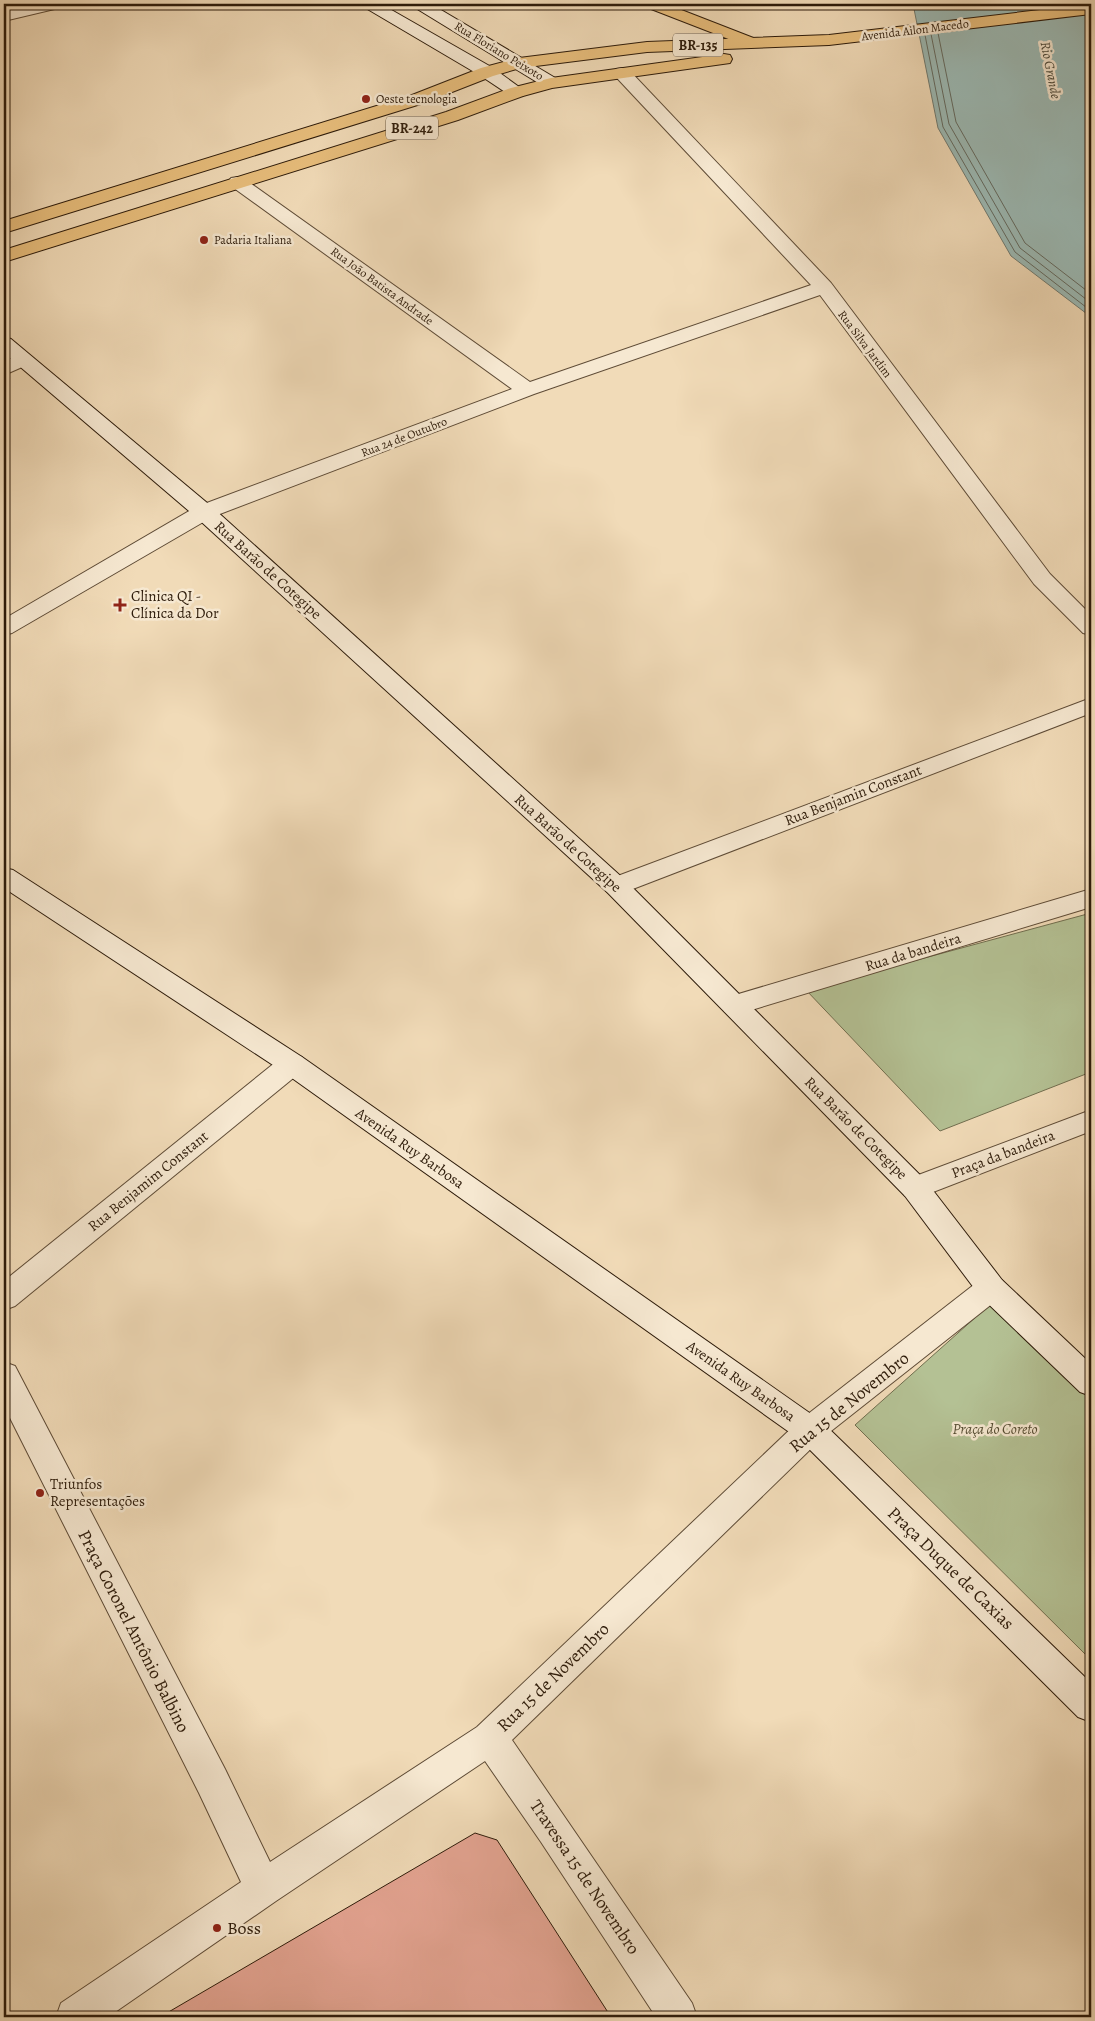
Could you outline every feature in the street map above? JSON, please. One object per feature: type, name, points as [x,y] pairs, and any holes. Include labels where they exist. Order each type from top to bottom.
[{"type":"main road","name":"BR-135","points":[[652,4],[750,42]]},
{"type":"main road","name":"Avenida Ailon Macedo","points":[[828,40],[1091,9]]},
{"type":"main road","name":"BR-242","points":[[4,256],[452,116],[517,92],[552,83],[772,53],[828,40]]},
{"type":"main road","name":"BR-135","points":[[647,47],[828,40]]},
{"type":"main road","name":"BR-242","points":[[4,227],[418,99],[487,72],[519,63],[647,47]]},
{"type":"street","points":[[4,16],[57,4]]},
{"type":"street","points":[[370,4],[487,72],[517,92]]},
{"type":"street","name":"Rua Floriano Peixoto","points":[[420,4],[552,83]]},
{"type":"street","name":"Rua Silva Jardim","points":[[622,73],[824,287],[1042,579],[1091,628]]},
{"type":"street","name":"Rua João Batista Andrade","points":[[237,182],[527,390]]},
{"type":"street","name":"Rua 24 de Outubro","points":[[4,628],[204,512],[527,390],[824,287]]},
{"type":"street","name":"Rua Barão de Cotegipe","points":[[4,343],[13,365],[204,512],[616,886],[916,1188],[991,1288],[1091,1383]]},
{"type":"street","name":"Rua Benjamin Constant","points":[[616,886],[1091,705]]},
{"type":"street","name":"Avenida Ruy Barbosa","points":[[4,876],[292,1064],[810,1430]]},
{"type":"street","name":"Rua da bandeira","points":[[735,1005],[1091,898]]},
{"type":"street","name":"Rua Benjamim Constant","points":[[4,1298],[292,1064]]},
{"type":"street","name":"Praça da bandeira","points":[[916,1188],[1091,1120]]},
{"type":"street","name":"Rua 15 de Novembro","points":[[75,2017],[263,1888],[490,1738],[810,1430],[991,1288]]},
{"type":"street","name":"Praça Coronel Antônio Balbino","points":[[4,1375],[11,1411],[212,1781],[263,1888]]},
{"type":"street","name":"Praça Duque de Caxias","points":[[810,1430],[1091,1706]]},
{"type":"street","name":"Travessa 15 de Novembro","points":[[490,1738],[554,1830],[678,2017]]},
{"type":"green space","points":[[1091,913],[1091,1072],[940,1131],[806,990]]},
{"type":"green space","name":"Praça do Coreto","points":[[1005,1291],[1091,1379],[1091,1660],[855,1425]]},
{"type":"water","name":"Rio Grande","points":[[913,4],[1091,4],[1091,317],[1011,256],[938,128]]},
{"type":"building","points":[[475,1833],[497,1840],[611,2017],[160,2017]]},
{"type":"place","name":"Oeste tecnologia","points":[[366,99]]},
{"type":"place","name":"Padaria Italiana","points":[[204,240]]},
{"type":"place","name":"Clinica QI - Clínica da Dor","points":[[120,605]]},
{"type":"place","name":"Triunfos Representações","points":[[40,1493]]},
{"type":"place","name":"Boss","points":[[217,1928]]}]
